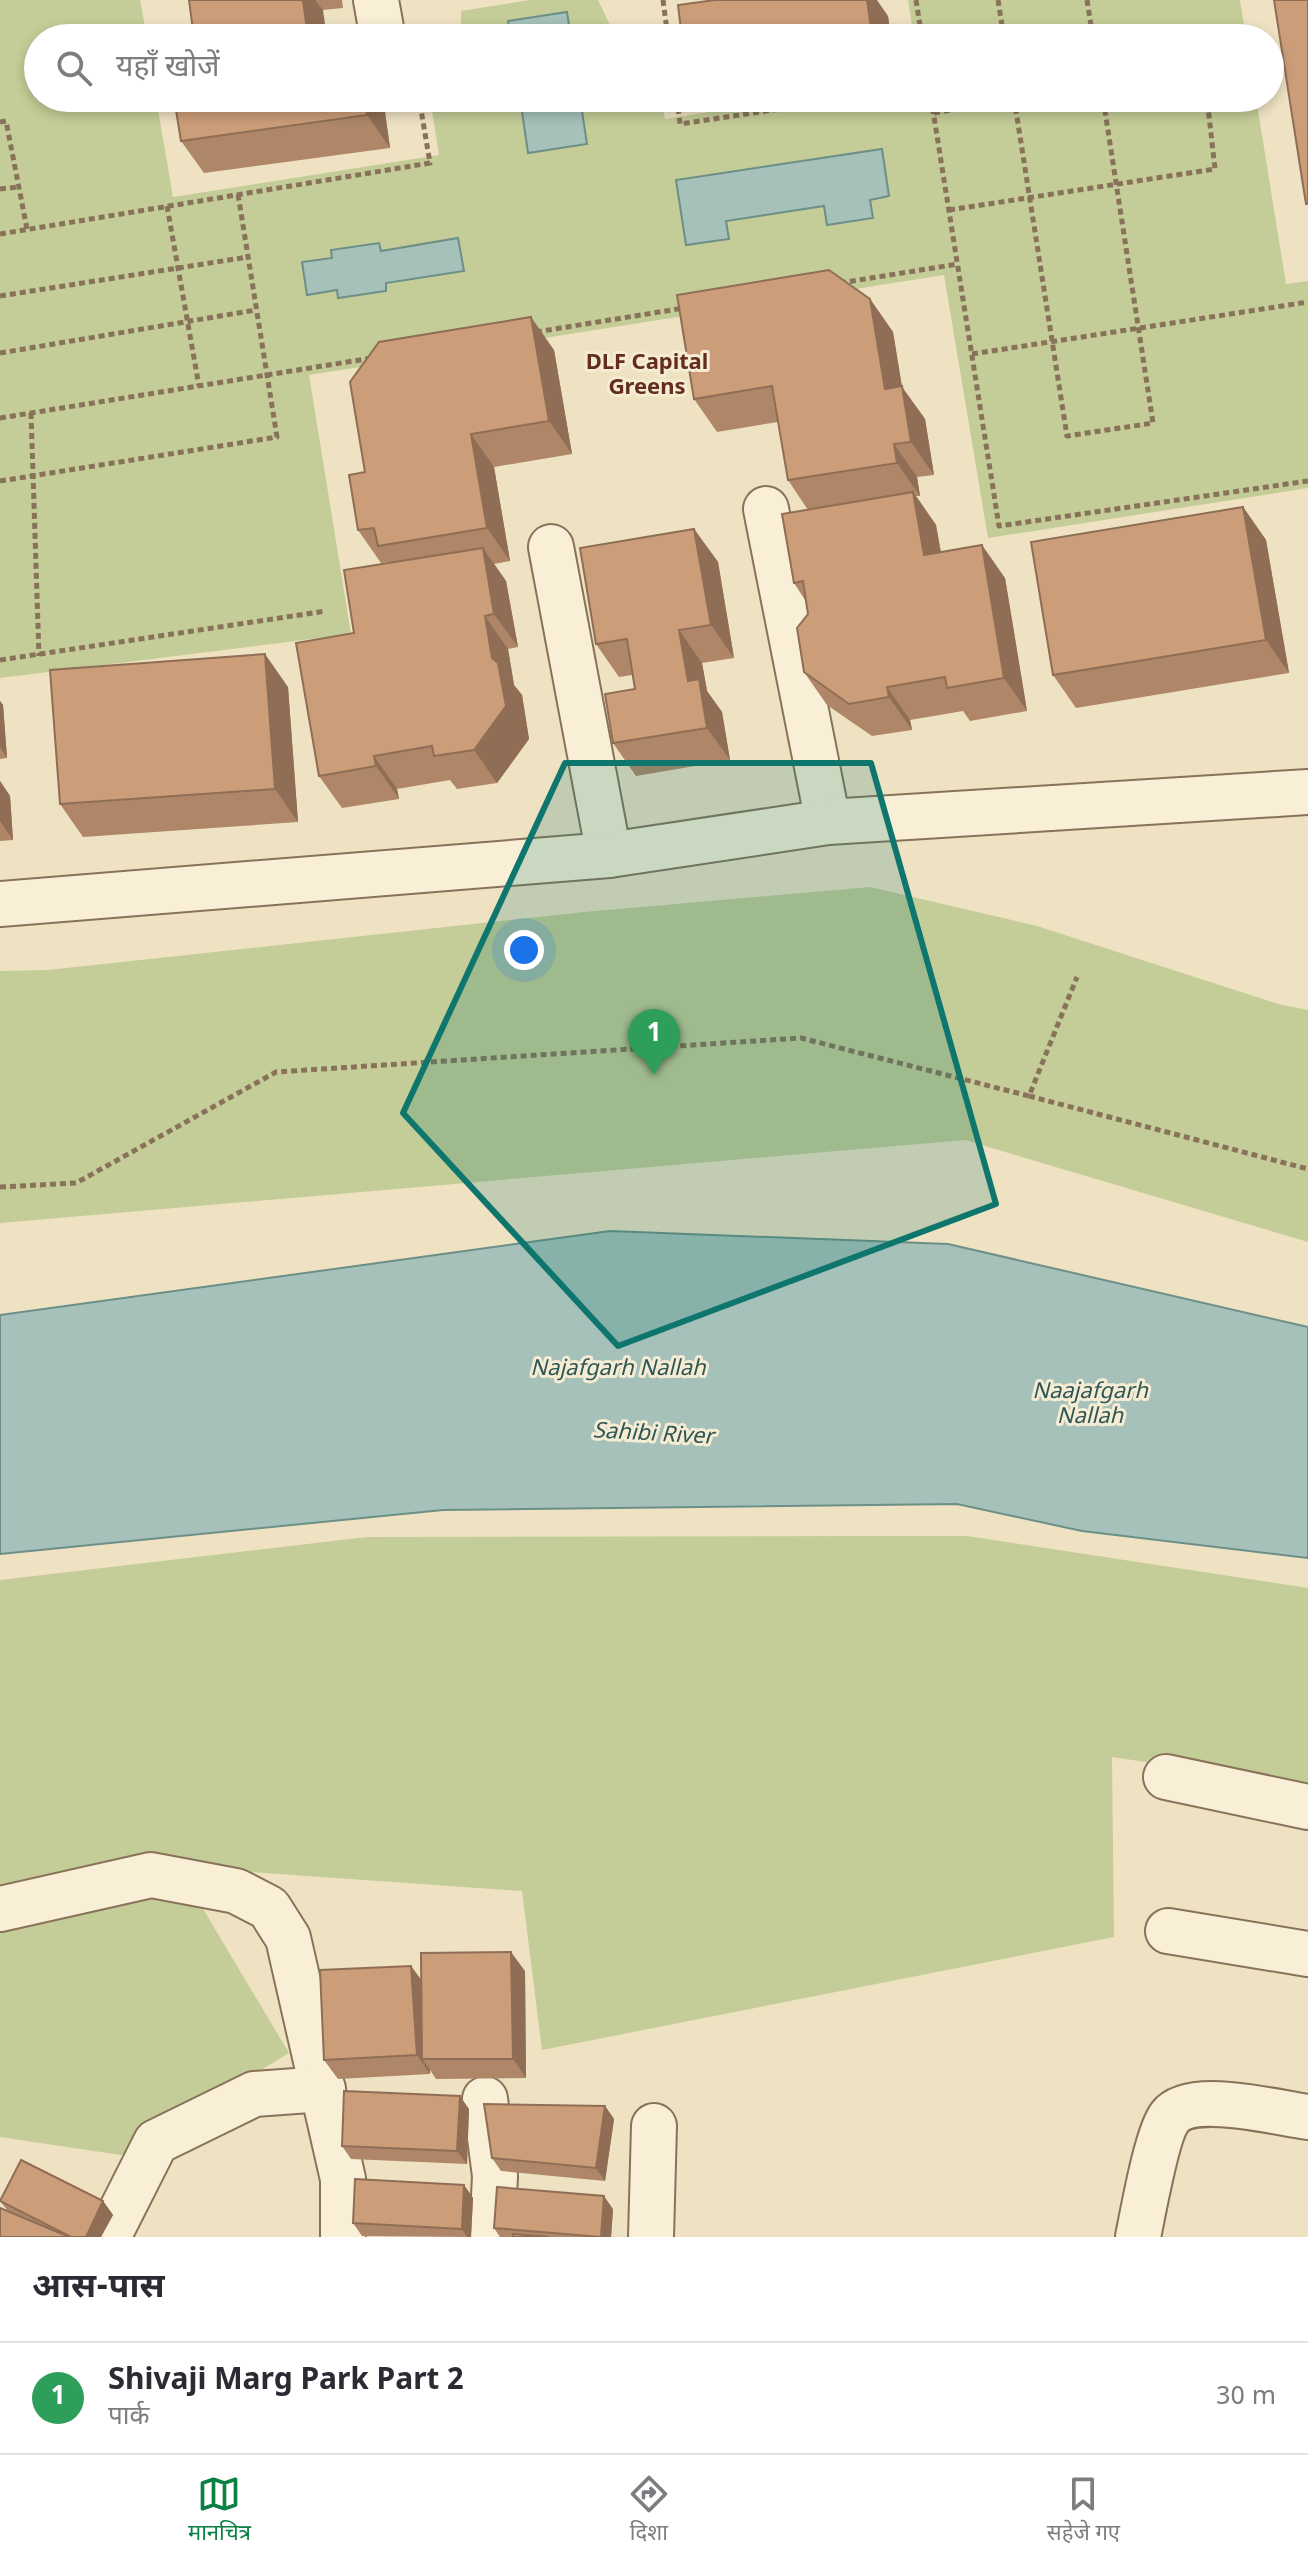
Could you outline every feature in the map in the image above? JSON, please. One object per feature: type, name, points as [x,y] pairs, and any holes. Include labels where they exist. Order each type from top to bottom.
[{"type":"street","points":[[766,509],[828,822]]},
{"type":"street","points":[[551,547],[609,855]]},
{"type":"street","points":[[0,904],[609,855],[828,822],[1308,792]]},
{"type":"street","points":[[1166,1777],[1308,1807]]},
{"type":"street","points":[[0,1909],[151,1875],[236,1891],[269,1908],[288,1938],[323,2089],[343,2179],[343,2237]]},
{"type":"street","points":[[1168,1931],[1308,1954]]},
{"type":"street","points":[[108,2237],[156,2142],[254,2094],[323,2089]]},
{"type":"street","points":[[485,2099],[495,2176],[492,2237]]},
{"type":"street","points":[[1138,2237],[1162,2134],[1170,2116],[1188,2106],[1209,2103],[1308,2117]]},
{"type":"street","points":[[651,2237],[654,2126]]},
{"type":"path","points":[[663,0],[666,24]]},
{"type":"path","points":[[916,0],[920,24]]},
{"type":"path","points":[[998,0],[1002,24]]},
{"type":"path","points":[[1087,0],[1091,24]]},
{"type":"path","points":[[0,234],[430,163],[421,112]]},
{"type":"path","points":[[679,112],[680,124],[760,112]]},
{"type":"path","points":[[939,112],[934,113],[999,526],[1308,481]]},
{"type":"path","points":[[1017,112],[1067,436],[1153,423],[1105,112]]},
{"type":"path","points":[[949,210],[1215,169],[1209,112]]},
{"type":"path","points":[[0,122],[6,121],[27,229]]},
{"type":"path","points":[[0,189],[18,187]]},
{"type":"path","points":[[0,481],[277,437],[238,194]]},
{"type":"path","points":[[167,206],[199,386]]},
{"type":"path","points":[[0,296],[248,257]]},
{"type":"path","points":[[832,284],[958,264]]},
{"type":"path","points":[[972,354],[1308,302]]},
{"type":"path","points":[[534,332],[691,307]]},
{"type":"path","points":[[0,353],[256,310]]},
{"type":"path","points":[[0,418],[377,357]]},
{"type":"path","points":[[31,413],[39,656]]},
{"type":"path","points":[[0,660],[326,611]]},
{"type":"path","points":[[1029,1096],[1077,977]]},
{"type":"path","points":[[0,1187],[76,1183],[276,1072],[801,1038],[1308,1169]]},
{"type":"highlighted area","points":[[565,763],[871,763],[996,1204],[618,1346],[403,1113]]},
{"type":"green space","points":[[0,0],[140,0],[144,24],[24,24],[24,112],[158,112],[173,197],[439,155],[432,112],[664,112],[665,119],[709,112],[1258,112],[1286,284],[1308,281],[1308,488],[988,538],[944,275],[309,375],[351,634],[0,678]]},
{"type":"green space","points":[[530,0],[598,0],[609,24],[461,24],[461,11]]},
{"type":"green space","points":[[908,0],[1240,0],[1244,24],[912,24]]},
{"type":"green space","points":[[870,887],[1037,926],[1278,1004],[1308,1010],[1308,1242],[965,1140],[0,1223],[0,971],[48,970],[584,912]]},
{"type":"green space","points":[[967,1536],[1308,1588],[1308,1786],[1112,1757],[1114,1937],[542,2050],[522,1891],[178,1867],[289,2053],[121,2155],[0,2137],[0,1580],[367,1537]]},
{"type":"water","points":[[567,12],[569,24],[508,24],[508,21]]},
{"type":"water","points":[[522,112],[582,112],[587,144],[528,153]]},
{"type":"water","points":[[882,149],[889,196],[870,200],[873,218],[827,225],[824,206],[726,221],[729,239],[686,245],[676,180]]},
{"type":"water","points":[[458,238],[464,271],[386,283],[386,291],[338,298],[337,290],[307,295],[302,262],[332,258],[331,250],[379,243],[381,251]]},
{"type":"water","name":"Najafgarh Nallah","points":[[610,1231],[948,1244],[1308,1327],[1308,1558],[1082,1531],[957,1504],[443,1510],[0,1554],[0,1315]]},
{"type":"building","points":[[189,0],[303,0],[306,24],[192,24]]},
{"type":"building","points":[[715,0],[867,0],[871,24],[680,24],[678,5]]},
{"type":"building","points":[[1274,0],[1308,0],[1308,204],[1284,64],[1284,24],[1278,24]]},
{"type":"building","points":[[176,112],[366,112],[367,115],[181,141]]},
{"type":"building","points":[[829,270],[870,299],[885,389],[902,386],[911,442],[894,444],[897,463],[788,480],[772,386],[694,399],[677,295]]},
{"type":"building","points":[[531,317],[549,421],[471,434],[487,528],[378,546],[374,528],[358,530],[349,475],[365,472],[350,382],[379,342]]},
{"type":"building","points":[[913,492],[924,555],[982,545],[1004,678],[947,688],[945,677],[887,687],[889,697],[849,704],[804,672],[797,628],[808,614],[803,581],[794,583],[782,514]]},
{"type":"building","points":[[1243,507],[1266,640],[1053,675],[1031,542]]},
{"type":"building","points":[[694,529],[711,625],[679,630],[688,681],[699,679],[707,728],[613,743],[605,694],[635,689],[627,639],[596,644],[580,548]]},
{"type":"building","points":[[483,548],[494,614],[485,616],[492,658],[498,663],[506,706],[474,750],[434,756],[432,746],[374,756],[376,766],[319,776],[296,643],[354,633],[344,570]]},
{"type":"building","points":[[265,654],[275,789],[60,804],[50,670]]},
{"type":"building","points":[[511,1952],[513,2059],[422,2059],[421,1953]]},
{"type":"building","points":[[411,1966],[417,2055],[324,2060],[320,1970]]},
{"type":"building","points":[[344,2091],[460,2096],[457,2151],[342,2146]]},
{"type":"building","points":[[484,2104],[605,2106],[596,2168],[492,2158]]},
{"type":"building","points":[[21,2160],[103,2201],[86,2237],[71,2237],[0,2201]]},
{"type":"building","points":[[355,2179],[464,2185],[462,2229],[353,2223]]},
{"type":"building","points":[[497,2187],[604,2196],[601,2237],[494,2228]]},
{"type":"building","points":[[0,2208],[69,2237],[0,2237]]},
{"type":"building","points":[[513,2234],[549,2237],[513,2237]]},
{"type":"place","name":"Shivaji Marg Park Part 2","points":[[654,1075]]},
{"type":"district","name":"DLF Capital Greens","points":[[647,376]]},
{"type":"water label","name":"Naajafgarh Nallah","points":[[1090,1404]]},
{"type":"water label","name":"Sahibi River","points":[[653,1435]]}]
